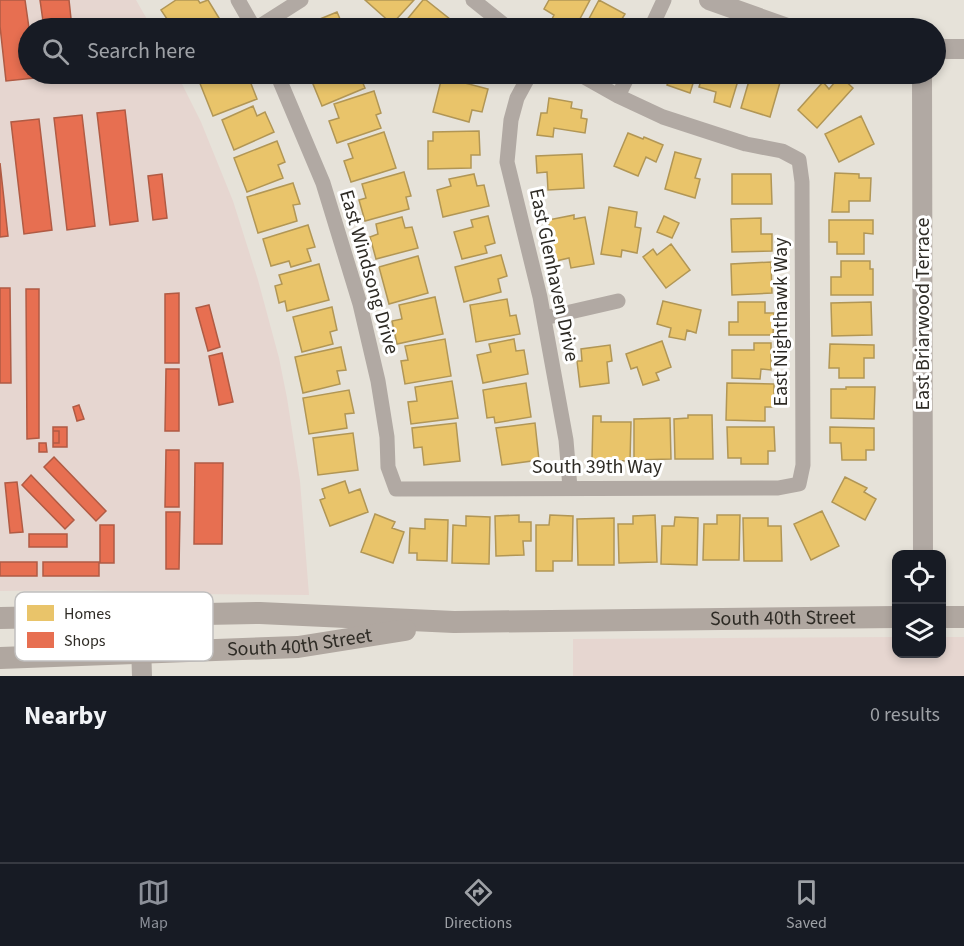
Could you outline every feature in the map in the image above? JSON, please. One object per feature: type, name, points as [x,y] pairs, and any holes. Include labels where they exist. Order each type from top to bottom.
[{"type":"main road","name":"South 40th Street","points":[[213,614],[260,613],[454,622],[892,617]]},
{"type":"main road","points":[[946,617],[964,617]]},
{"type":"main road","name":"South 40th Street","points":[[0,618],[15,618]]},
{"type":"main road","name":"South 40th Street","points":[[213,657],[298,647],[454,622]]},
{"type":"main road","name":"South 40th Street","points":[[0,658],[15,659]]},
{"type":"main road","name":"South 40th Street","points":[[61,661],[142,665],[177,661]]},
{"type":"street","points":[[238,0],[250,18]]},
{"type":"street","points":[[272,18],[301,0]]},
{"type":"street","points":[[473,0],[496,18]]},
{"type":"street","points":[[656,18],[664,0]]},
{"type":"street","points":[[710,0],[760,18]]},
{"type":"street","points":[[946,49],[964,49]]},
{"type":"street","name":"East Windsong Drive","points":[[281,84],[323,183],[360,304],[380,392],[387,437],[388,467],[396,489]]},
{"type":"street","name":"East Glenhaven Drive","points":[[525,84],[517,98],[511,120],[507,162],[544,318],[566,440],[570,488]]},
{"type":"street","points":[[597,84],[618,96],[624,84]]},
{"type":"street","name":"East Briarwood Terrace","points":[[922,84],[923,550]]},
{"type":"street","name":"East Nighthawk Way","points":[[618,96],[663,117],[746,144],[782,151],[799,160],[802,194],[803,465],[799,484]]},
{"type":"street","points":[[544,318],[618,301]]},
{"type":"street","name":"South 39th Way","points":[[396,489],[778,488],[799,484]]},
{"type":"shaded area","points":[[0,0],[136,0],[146,18],[18,18],[18,84],[182,84],[201,122],[233,201],[279,358],[300,481],[309,595],[91,590],[0,591]]},
{"type":"shaded area","points":[[892,637],[892,658],[946,658],[946,637],[964,637],[964,676],[573,676],[573,639]]},
{"type":"building: Homes","points":[[176,0],[198,0],[200,3],[208,0],[219,18],[166,18],[161,10]]},
{"type":"building: Homes","points":[[365,0],[414,0],[398,18],[385,18]]},
{"type":"building: Homes","points":[[423,0],[426,0],[448,18],[408,18]]},
{"type":"building: Homes","points":[[549,0],[590,0],[580,18],[552,18],[554,15],[544,9]]},
{"type":"building: Homes","points":[[599,0],[625,14],[623,18],[589,18]]},
{"type":"building: Homes","points":[[337,12],[340,18],[322,18]]},
{"type":"building: Homes","points":[[200,84],[251,84],[257,99],[213,116]]},
{"type":"building: Homes","points":[[313,84],[363,84],[365,88],[322,106]]},
{"type":"building: Homes","points":[[440,84],[469,84],[488,89],[482,112],[472,110],[469,122],[433,112]]},
{"type":"building: Homes","points":[[667,84],[693,84],[690,93]]},
{"type":"building: Homes","points":[[700,84],[737,84],[730,107],[714,102],[716,92],[699,87]]},
{"type":"building: Homes","points":[[748,84],[780,84],[770,117],[741,108]]},
{"type":"building: Homes","points":[[821,84],[825,84],[829,89],[833,84],[849,84],[853,88],[817,128],[798,110]]},
{"type":"building: Homes","points":[[374,91],[381,113],[376,115],[381,128],[337,143],[329,121],[339,118],[334,104]]},
{"type":"building: Homes","points":[[549,98],[572,102],[571,108],[582,110],[581,118],[587,119],[585,133],[554,128],[553,137],[537,135],[541,113],[547,113]]},
{"type":"building: Homes","points":[[253,106],[257,116],[265,112],[274,132],[234,150],[222,120]]},
{"type":"building: Homes","points":[[861,116],[874,144],[839,162],[825,134]]},
{"type":"building: Homes","points":[[479,131],[480,155],[471,155],[471,168],[428,169],[428,141],[433,141],[433,132]]},
{"type":"building: Homes","points":[[384,132],[396,168],[351,182],[344,161],[353,158],[348,144]]},
{"type":"building: Homes","points":[[628,133],[663,145],[656,162],[646,157],[638,176],[614,166]]},
{"type":"building: Homes","points":[[277,141],[285,162],[278,165],[283,178],[247,192],[234,158]]},
{"type":"building: Homes","points":[[675,152],[701,159],[695,178],[700,179],[695,198],[665,189]]},
{"type":"building: Homes","points":[[582,154],[584,188],[548,190],[547,172],[537,173],[536,156]]},
{"type":"building: Homes","points":[[404,172],[411,196],[406,197],[409,209],[365,221],[359,200],[366,198],[362,184]]},
{"type":"building: Homes","points":[[835,173],[859,174],[859,178],[871,178],[870,201],[849,201],[849,212],[832,212]]},
{"type":"building: Homes","points":[[474,174],[477,186],[484,185],[489,206],[443,217],[437,190],[451,186],[449,179]]},
{"type":"building: Homes","points":[[732,174],[771,174],[772,204],[732,204]]},
{"type":"building: Homes","points":[[293,183],[300,204],[293,205],[297,221],[258,233],[247,197]]},
{"type":"building: Homes","points":[[609,207],[637,212],[635,227],[641,228],[637,253],[622,250],[621,257],[601,254]]},
{"type":"building: Homes","points":[[574,215],[574,219],[585,217],[594,264],[571,268],[569,258],[556,261],[548,220]]},
{"type":"building: Homes","points":[[488,216],[495,243],[485,246],[487,253],[462,259],[454,232],[473,227],[471,220]]},
{"type":"building: Homes","points":[[664,216],[679,223],[672,238],[657,232]]},
{"type":"building: Homes","points":[[402,217],[405,228],[412,227],[418,248],[376,259],[370,237],[378,234],[376,224]]},
{"type":"building: Homes","points":[[761,218],[761,234],[772,234],[772,251],[732,252],[731,219]]},
{"type":"building: Homes","points":[[829,220],[873,220],[873,234],[864,233],[864,254],[837,254],[837,242],[829,242]]},
{"type":"building: Homes","points":[[308,225],[315,247],[307,249],[311,261],[291,267],[289,261],[271,266],[263,239]]},
{"type":"building: Homes","points":[[671,244],[690,270],[666,288],[643,257],[653,249],[657,255]]},
{"type":"building: Homes","points":[[501,255],[507,276],[498,279],[501,292],[464,302],[455,267]]},
{"type":"building: Homes","points":[[418,256],[428,293],[389,304],[379,267]]},
{"type":"building: Homes","points":[[841,261],[870,261],[870,269],[873,269],[873,295],[831,295],[831,277],[841,277]]},
{"type":"building: Homes","points":[[771,262],[772,293],[732,295],[731,264]]},
{"type":"building: Homes","points":[[319,264],[329,300],[287,311],[285,301],[279,303],[275,286],[282,284],[279,275]]},
{"type":"building: Homes","points":[[435,297],[443,334],[397,344],[392,321],[402,319],[399,305]]},
{"type":"building: Homes","points":[[507,299],[510,316],[516,315],[520,334],[476,342],[470,305]]},
{"type":"building: Homes","points":[[663,301],[701,310],[696,333],[687,330],[685,340],[669,337],[671,328],[657,324]]},
{"type":"building: Homes","points":[[738,302],[765,302],[765,313],[774,313],[773,335],[729,335],[729,322],[738,322]]},
{"type":"building: Homes","points":[[871,302],[872,335],[832,336],[831,303]]},
{"type":"building: Homes","points":[[332,307],[337,330],[330,332],[333,344],[302,352],[293,317]]},
{"type":"building: Homes","points":[[445,339],[451,376],[405,384],[401,361],[408,360],[405,346]]},
{"type":"building: Homes","points":[[514,339],[516,351],[524,350],[528,374],[483,383],[477,355],[491,352],[489,344]]},
{"type":"building: Homes","points":[[662,341],[671,367],[656,373],[659,380],[643,385],[637,367],[631,369],[626,354]]},
{"type":"building: Homes","points":[[754,343],[771,343],[771,370],[761,369],[760,379],[732,378],[732,350],[754,350]]},
{"type":"building: Homes","points":[[830,344],[874,345],[874,358],[864,358],[864,378],[839,378],[839,368],[829,368]]},
{"type":"building: Homes","points":[[610,345],[612,361],[607,362],[609,383],[580,387],[577,361],[582,361],[581,349]]},
{"type":"building: Homes","points":[[341,347],[346,370],[337,371],[340,384],[303,393],[295,357]]},
{"type":"building: Homes","points":[[452,381],[458,418],[411,424],[408,402],[417,401],[415,387]]},
{"type":"building: Homes","points":[[526,383],[531,417],[495,423],[494,417],[487,418],[483,390]]},
{"type":"building: Homes","points":[[727,383],[774,384],[774,407],[765,407],[765,421],[726,420]]},
{"type":"building: Homes","points":[[846,387],[875,387],[874,419],[831,418],[831,389],[846,389]]},
{"type":"building: Homes","points":[[349,390],[354,413],[345,414],[347,428],[309,434],[303,398]]},
{"type":"building: Homes","points":[[688,415],[712,415],[713,459],[675,459],[674,419],[688,418]]},
{"type":"building: Homes","points":[[593,416],[601,416],[601,422],[631,422],[630,461],[592,460]]},
{"type":"building: Homes","points":[[670,418],[671,459],[634,460],[634,419]]},
{"type":"building: Homes","points":[[456,423],[460,461],[424,465],[422,447],[414,448],[412,428]]},
{"type":"building: Homes","points":[[535,423],[539,460],[502,465],[496,428]]},
{"type":"building: Homes","points":[[727,427],[774,427],[775,451],[768,451],[768,464],[741,464],[741,458],[728,458]]},
{"type":"building: Homes","points":[[830,427],[874,428],[874,450],[866,450],[866,460],[842,460],[841,443],[830,443]]},
{"type":"building: Homes","points":[[353,433],[358,470],[318,475],[313,438]]},
{"type":"building: Homes","points":[[845,477],[867,488],[864,492],[876,499],[865,520],[832,502]]},
{"type":"building: Homes","points":[[345,481],[349,493],[360,489],[368,512],[330,526],[320,500],[325,498],[322,489]]},
{"type":"building: Homes","points":[[822,511],[839,546],[811,560],[794,524]]},
{"type":"building: Homes","points":[[375,514],[395,522],[392,528],[404,532],[393,563],[361,552]]},
{"type":"building: Homes","points":[[519,515],[519,522],[531,522],[531,541],[523,541],[524,555],[496,556],[495,516]]},
{"type":"building: Homes","points":[[550,515],[573,516],[572,561],[553,561],[553,571],[536,571],[536,525],[549,525]]},
{"type":"building: Homes","points":[[655,515],[657,562],[619,563],[618,524],[633,524],[633,516]]},
{"type":"building: Homes","points":[[717,515],[740,515],[739,560],[703,560],[704,524],[717,524]]},
{"type":"building: Homes","points":[[466,516],[490,517],[489,564],[452,563],[453,525],[466,526]]},
{"type":"building: Homes","points":[[675,517],[698,518],[697,565],[661,564],[662,526],[674,526]]},
{"type":"building: Homes","points":[[614,518],[614,565],[578,565],[577,519]]},
{"type":"building: Homes","points":[[743,518],[768,518],[768,526],[781,526],[782,561],[744,561]]},
{"type":"building: Homes","points":[[425,519],[448,520],[447,561],[417,560],[417,553],[409,553],[410,528],[425,529]]},
{"type":"building: Shops","points":[[0,0],[25,0],[28,18],[18,18],[18,80],[6,81],[0,26]]},
{"type":"building: Shops","points":[[40,0],[69,0],[71,18],[43,18]]},
{"type":"building: Shops","points":[[125,110],[138,221],[110,225],[97,113]]},
{"type":"building: Shops","points":[[82,115],[95,226],[67,230],[54,118]]},
{"type":"building: Shops","points":[[39,119],[52,230],[24,234],[11,122]]},
{"type":"building: Shops","points":[[0,163],[8,236],[0,237]]},
{"type":"building: Shops","points":[[162,174],[167,218],[153,220],[148,176]]},
{"type":"building: Shops","points":[[0,288],[10,288],[11,383],[0,383]]},
{"type":"building: Shops","points":[[26,289],[39,289],[39,438],[27,439]]},
{"type":"building: Shops","points":[[179,293],[179,363],[165,363],[165,294]]},
{"type":"building: Shops","points":[[209,305],[220,347],[208,351],[196,308]]},
{"type":"building: Shops","points":[[222,353],[233,402],[219,405],[209,356]]},
{"type":"building: Shops","points":[[166,369],[179,369],[179,431],[165,431]]},
{"type":"building: Shops","points":[[79,405],[84,419],[77,421],[73,407]]},
{"type":"building: Shops","points":[[53,427],[67,427],[67,447],[53,447]]},
{"type":"building: Shops","points":[[53,431],[59,431],[59,443],[53,443]]},
{"type":"building: Shops","points":[[39,443],[46,443],[47,452],[39,452]]},
{"type":"building: Shops","points":[[166,450],[179,450],[179,507],[165,507]]},
{"type":"building: Shops","points":[[54,457],[106,511],[96,521],[44,467]]},
{"type":"building: Shops","points":[[195,463],[223,463],[222,544],[194,544]]},
{"type":"building: Shops","points":[[31,475],[74,520],[65,529],[22,485]]},
{"type":"building: Shops","points":[[17,482],[23,532],[10,533],[5,483]]},
{"type":"building: Shops","points":[[166,512],[180,512],[179,569],[166,569]]},
{"type":"building: Shops","points":[[100,525],[114,525],[114,563],[100,563]]},
{"type":"building: Shops","points":[[29,534],[67,534],[67,547],[29,547]]},
{"type":"building: Shops","points":[[0,562],[37,562],[37,576],[0,576]]},
{"type":"building: Shops","points":[[43,562],[99,562],[99,576],[43,576]]}]
